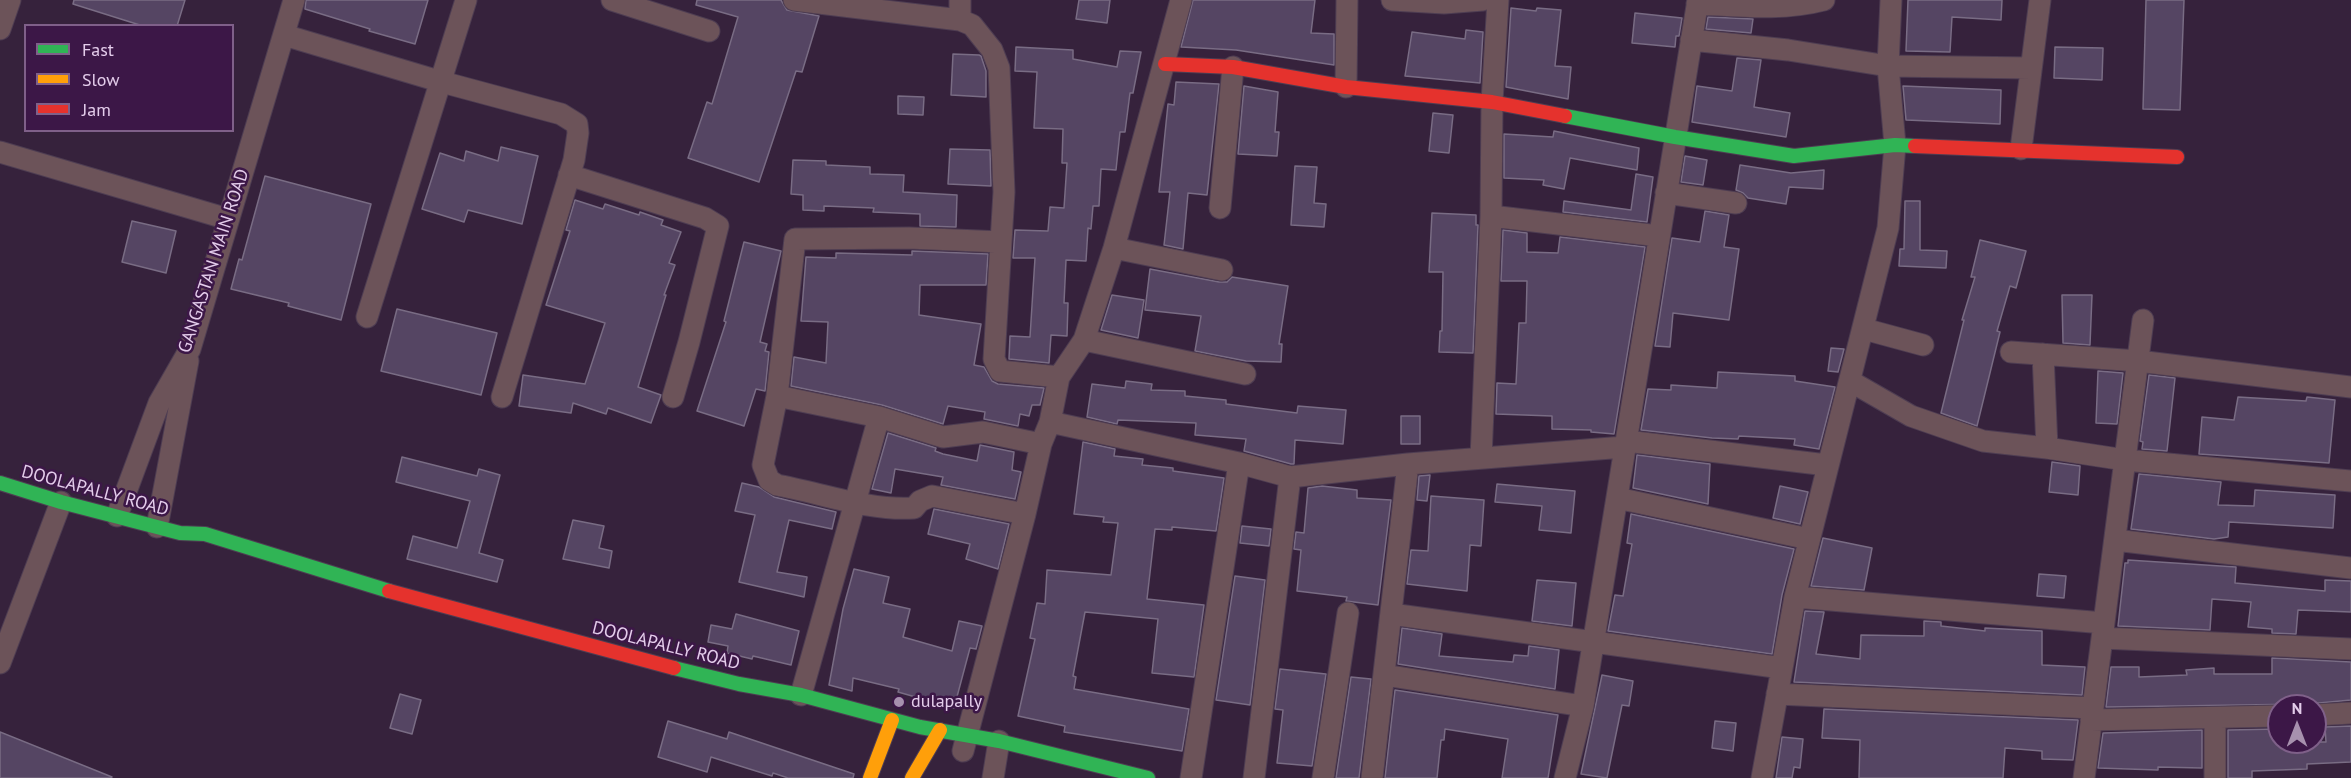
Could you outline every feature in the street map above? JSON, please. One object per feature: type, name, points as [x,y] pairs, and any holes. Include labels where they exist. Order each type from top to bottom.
[{"type":"main road","points":[[1165,64],[1233,67],[1346,87],[1492,102],[1675,137],[1794,156],[1895,145],[2177,157]]},
{"type":"main road","name":"DOOLAPALLY ROAD","points":[[0,483],[61,502],[180,533],[205,534],[366,585],[640,660],[739,684],[801,695],[893,732],[974,752],[1148,778]]},
{"type":"main road","name":"DOOLAPALLY ROAD","points":[[180,533],[194,548]]},
{"type":"main road","name":"DOOLAPALLY ROAD","points":[[642,674],[736,698]]},
{"type":"main road","points":[[940,730],[974,752]]},
{"type":"main road","name":"DOOLAPALLY ROAD","points":[[893,732],[940,730],[974,752]]},
{"type":"main road","points":[[870,778],[893,732]]},
{"type":"main road","points":[[912,778],[974,752]]},
{"type":"main road","points":[[1066,772],[1095,778]]},
{"type":"street","points":[[0,29],[10,0]]},
{"type":"street","name":"GANGASTAN MAIN ROAD","points":[[117,516],[159,403],[190,349],[294,0]]},
{"type":"street","points":[[367,317],[466,0]]},
{"type":"street","points":[[612,0],[709,31]]},
{"type":"street","points":[[794,0],[960,10],[992,50],[999,68],[1004,161],[994,359],[1000,372],[1059,377]]},
{"type":"street","points":[[974,752],[1025,514],[1041,444],[1050,422],[1059,377],[1084,340],[1114,248],[1181,0]]},
{"type":"street","points":[[1346,87],[1347,0]]},
{"type":"street","points":[[1392,0],[1444,3],[1483,0]]},
{"type":"street","points":[[1481,458],[1497,0]]},
{"type":"street","points":[[1565,778],[1583,706],[1698,2],[1767,8],[1809,4],[1824,0]]},
{"type":"street","points":[[1762,778],[1795,597],[1888,228],[1895,145],[1888,66],[1891,0]]},
{"type":"street","points":[[2020,149],[2040,0]]},
{"type":"street","points":[[284,35],[442,82],[561,114],[577,124],[577,146],[502,397]]},
{"type":"street","points":[[1691,40],[1788,50],[1888,66],[2031,68]]},
{"type":"street","points":[[1220,208],[1233,67]]},
{"type":"street","points":[[0,152],[228,219]]},
{"type":"street","points":[[569,175],[705,218],[718,226],[673,398]]},
{"type":"street","points":[[1666,193],[1736,203]]},
{"type":"street","points":[[1491,216],[1659,236]]},
{"type":"street","points":[[1001,242],[909,238],[795,239],[777,396],[763,465],[769,480],[777,485],[854,501],[898,509],[914,508],[920,501],[932,496],[1025,514]]},
{"type":"street","points":[[1114,248],[1222,270]]},
{"type":"street","points":[[2084,778],[2143,320]]},
{"type":"street","points":[[1864,329],[1923,345]]},
{"type":"street","points":[[1084,340],[1245,374]]},
{"type":"street","points":[[157,526],[180,414],[190,349]]},
{"type":"street","points":[[2011,352],[2138,361],[2351,387]]},
{"type":"street","points":[[2043,354],[2047,448]]},
{"type":"street","points":[[1850,381],[1911,416],[1983,441],[2125,460],[2351,481]]},
{"type":"street","points":[[777,396],[879,417],[943,437],[983,432],[1041,444]]},
{"type":"street","points":[[801,695],[879,417]]},
{"type":"street","points":[[1050,422],[1239,463],[1290,477],[1625,444],[1827,465]]},
{"type":"street","points":[[1191,778],[1239,463]]},
{"type":"street","points":[[1372,778],[1408,464]]},
{"type":"street","points":[[1254,778],[1290,477]]},
{"type":"street","points":[[1617,498],[1809,539]]},
{"type":"street","points":[[0,663],[61,502]]},
{"type":"street","points":[[2115,540],[2351,568]]},
{"type":"street","points":[[1795,597],[2103,630],[2351,649]]},
{"type":"street","points":[[1323,778],[1348,613]]},
{"type":"street","points":[[1391,614],[1782,668]]},
{"type":"street","points":[[1384,675],[1583,706]]},
{"type":"street","points":[[1777,694],[2092,714],[2215,719],[2267,717]]},
{"type":"street","points":[[2327,714],[2351,713]]},
{"type":"street","points":[[2215,719],[2215,778]]},
{"type":"building","points":[[74,0],[185,0],[178,24],[137,24],[73,4]]},
{"type":"building","points":[[306,0],[428,0],[415,44],[305,9]]},
{"type":"building","points":[[697,0],[781,0],[787,10],[819,16],[802,72],[796,71],[759,182],[688,158],[707,102],[712,104],[738,17],[696,5]]},
{"type":"building","points":[[1079,0],[1110,0],[1107,23],[1076,19]]},
{"type":"building","points":[[1193,0],[1315,0],[1311,33],[1334,34],[1334,65],[1236,50],[1181,47]]},
{"type":"building","points":[[1908,0],[2002,0],[2001,20],[1952,17],[1950,52],[1906,51]]},
{"type":"building","points":[[2146,0],[2184,0],[2180,110],[2143,109]]},
{"type":"building","points":[[1511,8],[1536,11],[1537,8],[1561,10],[1555,66],[1571,67],[1568,99],[1506,87]]},
{"type":"building","points":[[1635,13],[1682,18],[1675,47],[1632,43]]},
{"type":"building","points":[[1708,17],[1753,19],[1751,33],[1706,29]]},
{"type":"building","points":[[1466,30],[1483,32],[1480,83],[1405,76],[1412,32],[1465,39]]},
{"type":"building","points":[[1016,47],[1073,50],[1073,59],[1117,67],[1120,51],[1141,52],[1133,93],[1130,93],[1125,132],[1120,132],[1116,170],[1101,169],[1099,206],[1093,206],[1091,229],[1088,228],[1086,261],[1066,260],[1064,303],[1068,303],[1067,336],[1051,335],[1049,363],[1009,359],[1010,336],[1030,337],[1035,258],[1013,258],[1015,230],[1048,231],[1050,207],[1064,208],[1067,163],[1062,163],[1063,129],[1034,128],[1037,72],[1015,71]]},
{"type":"building","points":[[2055,47],[2103,48],[2102,80],[2054,78]]},
{"type":"building","points":[[953,54],[981,56],[986,71],[986,97],[951,95]]},
{"type":"building","points":[[1737,58],[1761,60],[1754,107],[1790,113],[1786,137],[1692,122],[1697,86],[1732,91]]},
{"type":"building","points":[[1176,82],[1219,84],[1207,195],[1188,193],[1183,249],[1164,245],[1170,192],[1159,192],[1168,104],[1174,105]]},
{"type":"building","points":[[1244,86],[1278,92],[1275,132],[1279,132],[1277,156],[1238,154]]},
{"type":"building","points":[[1903,86],[2001,90],[2000,124],[1906,120]]},
{"type":"building","points":[[898,96],[924,97],[923,115],[898,114]]},
{"type":"building","points":[[1433,113],[1453,115],[1449,153],[1429,151]]},
{"type":"building","points":[[1554,131],[1639,148],[1637,170],[1570,158],[1564,189],[1543,185],[1544,180],[1504,178],[1504,134],[1553,137]]},
{"type":"building","points":[[501,147],[538,156],[522,224],[468,210],[464,222],[422,209],[440,153],[464,161],[466,151],[498,161]]},
{"type":"building","points":[[950,149],[990,150],[991,186],[948,184]]},
{"type":"building","points":[[1685,156],[1707,160],[1703,185],[1681,182]]},
{"type":"building","points":[[793,160],[826,161],[826,165],[870,167],[870,174],[904,175],[903,192],[957,195],[956,227],[920,226],[920,214],[873,212],[874,208],[824,206],[824,211],[803,210],[803,195],[791,194]]},
{"type":"building","points":[[1740,165],[1791,173],[1824,170],[1823,189],[1789,187],[1786,204],[1748,198],[1736,190]]},
{"type":"building","points":[[1295,166],[1317,167],[1314,203],[1326,204],[1324,227],[1291,225]]},
{"type":"building","points":[[1636,174],[1653,177],[1647,222],[1563,212],[1564,201],[1631,210]]},
{"type":"building","points":[[265,176],[371,204],[341,320],[288,306],[289,303],[231,289],[239,259],[242,260]]},
{"type":"building","points":[[575,200],[603,209],[605,204],[639,215],[640,212],[663,220],[661,225],[681,232],[669,263],[675,265],[664,295],[666,295],[638,387],[661,395],[651,423],[608,408],[606,414],[573,403],[571,413],[519,406],[523,375],[585,384],[605,323],[546,305],[570,231],[566,230]]},
{"type":"building","points":[[1905,201],[1920,201],[1920,250],[1947,251],[1946,268],[1899,266],[1900,249],[1904,249]]},
{"type":"building","points":[[1705,211],[1729,215],[1724,247],[1739,249],[1729,320],[1673,313],[1670,347],[1655,346],[1672,238],[1700,242]]},
{"type":"building","points":[[1432,213],[1476,215],[1476,225],[1478,225],[1473,353],[1439,352],[1440,331],[1442,331],[1443,272],[1429,272]]},
{"type":"building","points":[[132,221],[176,231],[166,273],[122,262]]},
{"type":"building","points":[[1503,230],[1527,233],[1527,252],[1558,253],[1560,237],[1645,247],[1614,434],[1591,432],[1591,430],[1552,429],[1552,416],[1496,414],[1497,383],[1516,384],[1519,323],[1526,323],[1527,281],[1501,281]]},
{"type":"building","points":[[1980,240],[2026,251],[2016,288],[2010,286],[1997,331],[2000,332],[1977,426],[1941,413],[1964,320],[1962,320],[1975,277],[1971,277]]},
{"type":"building","points":[[744,242],[781,251],[760,342],[767,344],[765,351],[769,352],[765,391],[756,389],[744,426],[697,411],[726,322],[724,321]]},
{"type":"building","points":[[912,251],[988,254],[986,285],[920,285],[919,315],[981,324],[974,365],[984,367],[992,381],[998,384],[1044,388],[1040,405],[1032,405],[1029,416],[1020,414],[1018,426],[984,419],[985,412],[948,406],[943,424],[882,405],[791,386],[794,357],[826,363],[828,322],[801,321],[806,257],[836,258],[836,253],[912,255]]},
{"type":"building","points":[[1150,269],[1219,282],[1227,282],[1232,277],[1288,286],[1279,344],[1282,344],[1281,362],[1246,361],[1195,351],[1201,316],[1145,310]]},
{"type":"building","points":[[1112,295],[1144,300],[1138,338],[1101,330]]},
{"type":"building","points":[[2062,295],[2092,295],[2090,345],[2063,343]]},
{"type":"building","points":[[397,309],[497,333],[481,395],[381,371]]},
{"type":"building","points":[[1831,348],[1844,349],[1838,372],[1828,371]]},
{"type":"building","points":[[2098,371],[2123,373],[2117,424],[2096,423]]},
{"type":"building","points":[[1718,372],[1795,376],[1795,381],[1835,387],[1819,449],[1794,445],[1795,439],[1739,436],[1738,439],[1712,438],[1641,430],[1648,389],[1671,390],[1671,385],[1717,388]]},
{"type":"building","points":[[2149,375],[2175,378],[2167,451],[2142,449],[2143,442],[2140,441]]},
{"type":"building","points":[[1126,381],[1152,384],[1151,390],[1185,391],[1185,396],[1226,400],[1226,404],[1297,413],[1298,406],[1346,410],[1343,444],[1295,440],[1294,464],[1291,464],[1244,451],[1246,439],[1195,435],[1196,423],[1118,420],[1117,424],[1087,417],[1092,384],[1125,388]]},
{"type":"building","points":[[2238,397],[2306,401],[2307,397],[2335,400],[2329,463],[2199,454],[2202,417],[2234,420]]},
{"type":"building","points":[[1401,416],[1420,416],[1420,444],[1401,444]]},
{"type":"building","points":[[888,433],[936,448],[935,451],[943,454],[977,461],[980,445],[1014,452],[1012,470],[1021,472],[1015,499],[941,485],[943,477],[895,469],[891,493],[872,489]]},
{"type":"building","points":[[1083,442],[1115,449],[1114,456],[1143,459],[1142,465],[1173,468],[1173,471],[1224,478],[1216,531],[1172,527],[1172,530],[1155,529],[1147,599],[1204,605],[1194,677],[1152,673],[1158,619],[1085,612],[1073,676],[1076,677],[1074,689],[1189,709],[1182,751],[1064,732],[1065,726],[1018,716],[1035,639],[1030,638],[1037,603],[1045,604],[1047,570],[1111,575],[1118,523],[1103,522],[1104,517],[1074,514]]},
{"type":"building","points":[[1637,455],[1710,464],[1708,504],[1633,488]]},
{"type":"building","points":[[402,457],[477,476],[479,469],[500,475],[479,553],[503,560],[497,582],[407,559],[413,536],[457,548],[470,501],[396,482]]},
{"type":"building","points":[[2052,462],[2080,466],[2078,495],[2049,492]]},
{"type":"building","points":[[2139,474],[2221,482],[2218,505],[2254,506],[2255,490],[2335,495],[2333,528],[2229,522],[2228,537],[2214,539],[2131,529]]},
{"type":"building","points":[[1430,475],[1427,501],[1417,500],[1419,476]]},
{"type":"building","points":[[742,483],[759,487],[774,497],[836,512],[832,529],[789,520],[777,572],[807,577],[804,597],[739,582],[755,515],[735,511]]},
{"type":"building","points":[[1497,484],[1575,491],[1571,533],[1539,530],[1542,506],[1495,502]]},
{"type":"building","points":[[1322,486],[1357,490],[1357,498],[1391,500],[1378,605],[1346,601],[1347,597],[1297,591],[1301,550],[1294,549],[1296,532],[1304,533],[1308,488]]},
{"type":"building","points":[[1780,486],[1808,492],[1800,524],[1773,518]]},
{"type":"building","points":[[1431,496],[1484,500],[1481,546],[1470,545],[1467,591],[1407,584],[1411,550],[1428,551]]},
{"type":"building","points":[[934,509],[1009,524],[998,569],[966,559],[970,544],[928,534]]},
{"type":"building","points":[[1631,514],[1794,549],[1782,595],[1772,654],[1608,631],[1615,595],[1623,596],[1632,544],[1627,543]]},
{"type":"building","points":[[573,520],[604,526],[599,548],[612,551],[609,568],[563,559]]},
{"type":"building","points":[[1242,526],[1271,529],[1269,546],[1240,543]]},
{"type":"building","points":[[1823,538],[1872,548],[1864,590],[1811,586]]},
{"type":"building","points":[[2128,560],[2236,567],[2235,583],[2325,591],[2325,580],[2351,581],[2351,612],[2298,610],[2296,634],[2272,633],[2272,629],[2248,627],[2251,602],[2212,599],[2210,630],[2118,626],[2125,563],[2128,563]]},
{"type":"building","points":[[854,569],[889,577],[883,603],[910,609],[903,637],[952,651],[959,621],[982,626],[976,649],[970,648],[954,708],[898,692],[899,689],[853,678],[852,691],[829,685],[843,609]]},
{"type":"building","points":[[2039,574],[2066,576],[2064,598],[2037,596]]},
{"type":"building","points":[[1235,576],[1265,580],[1250,705],[1216,700]]},
{"type":"building","points":[[1537,580],[1576,583],[1572,626],[1532,621]]},
{"type":"building","points":[[1805,611],[1824,612],[1816,654],[1860,659],[1861,635],[1924,636],[1924,621],[1941,622],[1941,626],[1985,631],[1985,628],[2042,631],[2042,665],[2085,667],[2082,695],[1794,682]]},
{"type":"building","points":[[736,614],[799,631],[791,665],[753,656],[752,659],[727,653],[728,646],[708,642],[711,625],[732,629]]},
{"type":"building","points":[[1402,628],[1442,634],[1439,656],[1513,662],[1514,655],[1528,656],[1529,646],[1559,650],[1555,689],[1398,664]]},
{"type":"building","points":[[2272,658],[2351,662],[2351,700],[2327,702],[2327,694],[2267,694],[2267,705],[2106,707],[2111,667],[2139,667],[2139,677],[2187,675],[2186,670],[2214,668],[2214,674],[2272,674]]},
{"type":"building","points":[[1280,669],[1326,674],[1312,766],[1277,763],[1283,710],[1275,709]]},
{"type":"building","points":[[1602,675],[1633,681],[1629,706],[1622,705],[1607,778],[1581,774]]},
{"type":"building","points":[[1351,677],[1371,679],[1359,778],[1336,778]]},
{"type":"building","points":[[1395,690],[1558,715],[1548,778],[1502,778],[1508,739],[1445,729],[1444,740],[1441,740],[1437,778],[1385,778]]},
{"type":"building","points":[[400,694],[421,700],[412,734],[390,728]]},
{"type":"building","points":[[1824,709],[2078,721],[2073,760],[2042,759],[2042,751],[2005,748],[2003,778],[1859,778],[1860,740],[1822,738]]},
{"type":"building","points":[[668,721],[727,739],[729,732],[854,774],[853,778],[788,778],[773,773],[772,776],[711,757],[707,772],[658,757]]},
{"type":"building","points":[[1715,721],[1736,723],[1733,751],[1712,748]]},
{"type":"building","points":[[2351,726],[2351,762],[2307,764],[2307,769],[2252,771],[2252,778],[2228,778],[2228,730],[2267,729],[2267,754],[2327,754],[2327,727]]},
{"type":"building","points":[[2202,730],[2202,768],[2158,767],[2158,770],[2098,768],[2103,733]]},
{"type":"building","points":[[0,732],[112,777],[0,778]]},
{"type":"building","points":[[1782,737],[1803,739],[1800,768],[1794,767],[1792,778],[1776,778]]},
{"type":"traffic: fast","points":[[1565,116],[1794,156],[1895,145],[1915,146]]},
{"type":"traffic: fast","points":[[0,483],[61,502],[180,533],[205,534],[389,591]]},
{"type":"traffic: fast","points":[[674,668],[739,684],[801,695],[920,727],[999,741],[1148,778]]},
{"type":"traffic: slow","points":[[870,778],[892,720]]},
{"type":"traffic: slow","points":[[912,778],[940,730]]},
{"type":"traffic: jam","points":[[1165,64],[1233,67],[1346,87],[1492,102],[1565,116]]},
{"type":"traffic: jam","points":[[1915,146],[2177,157]]},
{"type":"traffic: jam","points":[[389,591],[674,668]]},
{"type":"place","name":"dulapally","points":[[899,702]]}]
